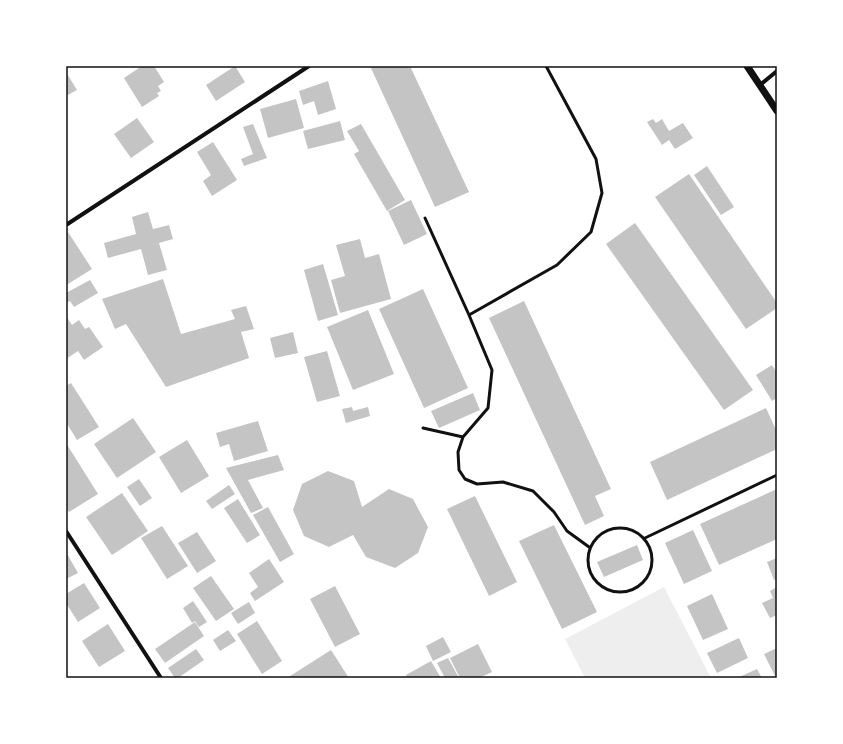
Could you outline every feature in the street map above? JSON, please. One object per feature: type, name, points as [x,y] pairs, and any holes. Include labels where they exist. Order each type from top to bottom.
[{"type":"street","points":[[66,225],[309,66]]},
{"type":"street","points":[[747,66],[777,111]]},
{"type":"street","points":[[760,85],[777,71]]},
{"type":"street","points":[[66,531],[161,678]]},
{"type":"lane","points":[[469,316],[557,265],[591,232],[602,193],[596,159],[546,66]]},
{"type":"lane","points":[[425,218],[492,370],[488,408],[463,436],[458,452],[459,470],[465,479],[477,484],[503,482],[533,491],[554,512],[567,531],[589,547]]},
{"type":"lane","points":[[423,428],[463,436]]},
{"type":"lane","points":[[645,538],[777,475]]},
{"type":"lane","points":[[614,527],[631,529],[645,538],[653,556],[649,576],[635,589],[616,593],[598,584],[587,567],[589,547],[599,534],[614,527]]},
{"type":"shaded area","points":[[664,587],[711,678],[585,678],[565,639]]},
{"type":"building","points":[[142,66],[154,66],[164,82],[158,86],[161,91],[157,93],[159,96],[142,107],[124,78]]},
{"type":"building","points":[[235,66],[245,82],[216,101],[206,85]]},
{"type":"building","points":[[370,66],[410,66],[469,192],[435,207]]},
{"type":"building","points":[[66,72],[77,90],[66,96]]},
{"type":"building","points":[[328,81],[336,109],[318,115],[314,101],[303,105],[299,91]]},
{"type":"building","points":[[296,99],[304,128],[268,138],[260,109]]},
{"type":"building","points":[[137,118],[154,142],[131,158],[114,134]]},
{"type":"building","points":[[653,119],[656,123],[662,119],[669,131],[683,123],[693,138],[675,149],[669,140],[662,145],[647,122]]},
{"type":"building","points":[[340,121],[345,140],[308,149],[303,131]]},
{"type":"building","points":[[253,124],[267,158],[244,166],[241,159],[253,154],[243,127]]},
{"type":"building","points":[[361,124],[405,200],[387,211],[354,154],[359,151],[347,131]]},
{"type":"building","points":[[213,142],[237,180],[212,196],[203,181],[211,175],[197,152]]},
{"type":"building","points":[[707,166],[734,207],[721,215],[694,175]]},
{"type":"building","points":[[689,174],[777,303],[777,308],[746,329],[655,197]]},
{"type":"building","points":[[411,200],[427,234],[404,245],[388,211]]},
{"type":"building","points":[[148,212],[153,229],[169,225],[173,239],[159,243],[167,270],[148,275],[141,249],[108,258],[104,243],[136,234],[132,217]]},
{"type":"building","points":[[635,223],[753,390],[724,410],[606,244]]},
{"type":"building","points":[[68,232],[92,269],[68,284],[66,281],[66,233]]},
{"type":"building","points":[[360,239],[365,258],[379,254],[391,299],[340,313],[331,280],[345,276],[336,245]]},
{"type":"building","points":[[323,264],[338,315],[318,321],[304,270]]},
{"type":"building","points":[[163,279],[181,334],[235,319],[231,310],[246,306],[254,329],[241,332],[249,358],[166,387],[126,324],[115,329],[102,299]]},
{"type":"building","points":[[90,280],[98,293],[74,307],[70,301],[66,303],[66,293]]},
{"type":"building","points":[[423,289],[468,388],[424,408],[379,309]]},
{"type":"building","points":[[524,301],[611,489],[595,496],[604,516],[585,525],[489,318]]},
{"type":"building","points":[[368,310],[394,374],[353,390],[327,327]]},
{"type":"building","points":[[66,316],[72,325],[79,320],[85,329],[89,327],[103,347],[84,360],[78,351],[66,359]]},
{"type":"building","points":[[293,332],[298,353],[275,358],[270,338]]},
{"type":"building","points":[[327,351],[340,396],[317,402],[304,357]]},
{"type":"building","points":[[772,365],[777,373],[777,398],[772,401],[756,375]]},
{"type":"building","points":[[71,383],[99,427],[77,440],[66,422],[66,386]]},
{"type":"building","points":[[473,393],[480,410],[439,428],[431,411]]},
{"type":"building","points":[[352,407],[353,411],[368,407],[370,416],[346,423],[342,409]]},
{"type":"building","points":[[766,408],[777,432],[777,449],[667,500],[650,462]]},
{"type":"building","points":[[133,418],[156,452],[117,478],[94,444]]},
{"type":"building","points":[[258,421],[268,451],[234,461],[229,444],[220,447],[216,433]]},
{"type":"building","points":[[187,440],[209,476],[181,493],[159,457]]},
{"type":"building","points":[[66,443],[98,494],[69,512],[66,508]]},
{"type":"building","points":[[278,455],[284,470],[248,480],[263,508],[251,513],[226,468]]},
{"type":"building","points":[[328,471],[354,481],[362,507],[389,489],[413,499],[428,527],[418,553],[395,568],[366,557],[353,535],[329,547],[304,536],[293,510],[302,484]]},
{"type":"building","points":[[139,479],[152,498],[140,506],[127,487]]},
{"type":"building","points":[[229,485],[235,494],[212,509],[206,501]]},
{"type":"building","points":[[777,489],[777,539],[719,565],[700,524]]},
{"type":"building","points":[[122,493],[148,531],[112,555],[86,517]]},
{"type":"building","points":[[475,496],[517,582],[489,596],[447,509]]},
{"type":"building","points":[[238,499],[260,535],[247,543],[224,508]]},
{"type":"building","points":[[268,507],[294,554],[280,562],[253,515]]},
{"type":"building","points":[[554,525],[597,612],[562,629],[519,541]]},
{"type":"building","points":[[162,526],[188,566],[167,579],[141,538]]},
{"type":"building","points":[[693,530],[712,571],[684,584],[665,543]]},
{"type":"building","points":[[197,532],[216,561],[197,573],[178,543]]},
{"type":"building","points":[[637,545],[643,560],[604,577],[597,562]]},
{"type":"building","points":[[66,552],[78,573],[66,579]]},
{"type":"building","points":[[777,558],[777,579],[774,580],[767,562]]},
{"type":"building","points":[[269,559],[284,582],[255,601],[250,593],[258,587],[249,573]]},
{"type":"building","points":[[211,576],[234,609],[216,621],[193,588]]},
{"type":"building","points":[[84,583],[100,608],[78,622],[66,603],[66,594]]},
{"type":"building","points":[[335,586],[360,634],[335,647],[310,599]]},
{"type":"building","points":[[777,587],[777,615],[770,618],[762,603],[773,598],[770,591]]},
{"type":"building","points":[[712,594],[728,629],[703,640],[687,606]]},
{"type":"building","points":[[193,601],[207,622],[199,627],[195,621],[192,623],[183,608]]},
{"type":"building","points":[[249,602],[255,613],[238,624],[231,613]]},
{"type":"building","points":[[257,621],[282,661],[262,674],[237,634]]},
{"type":"building","points":[[195,622],[204,636],[165,663],[155,649]]},
{"type":"building","points":[[108,624],[125,651],[99,667],[82,641]]},
{"type":"building","points":[[228,630],[236,641],[220,651],[213,640]]},
{"type":"building","points":[[443,637],[451,652],[433,661],[426,646]]},
{"type":"building","points":[[739,638],[748,658],[717,673],[707,653]]},
{"type":"building","points":[[478,644],[492,672],[479,678],[460,678],[450,658]]},
{"type":"building","points":[[777,648],[777,678],[776,678],[764,654]]},
{"type":"building","points":[[196,649],[204,660],[178,678],[175,678],[168,668]]},
{"type":"building","points":[[331,650],[349,678],[287,678]]},
{"type":"building","points":[[448,658],[459,678],[445,678],[437,663]]},
{"type":"building","points":[[431,661],[441,678],[407,678],[406,675]]},
{"type":"building","points":[[757,669],[762,678],[737,678]]}]
